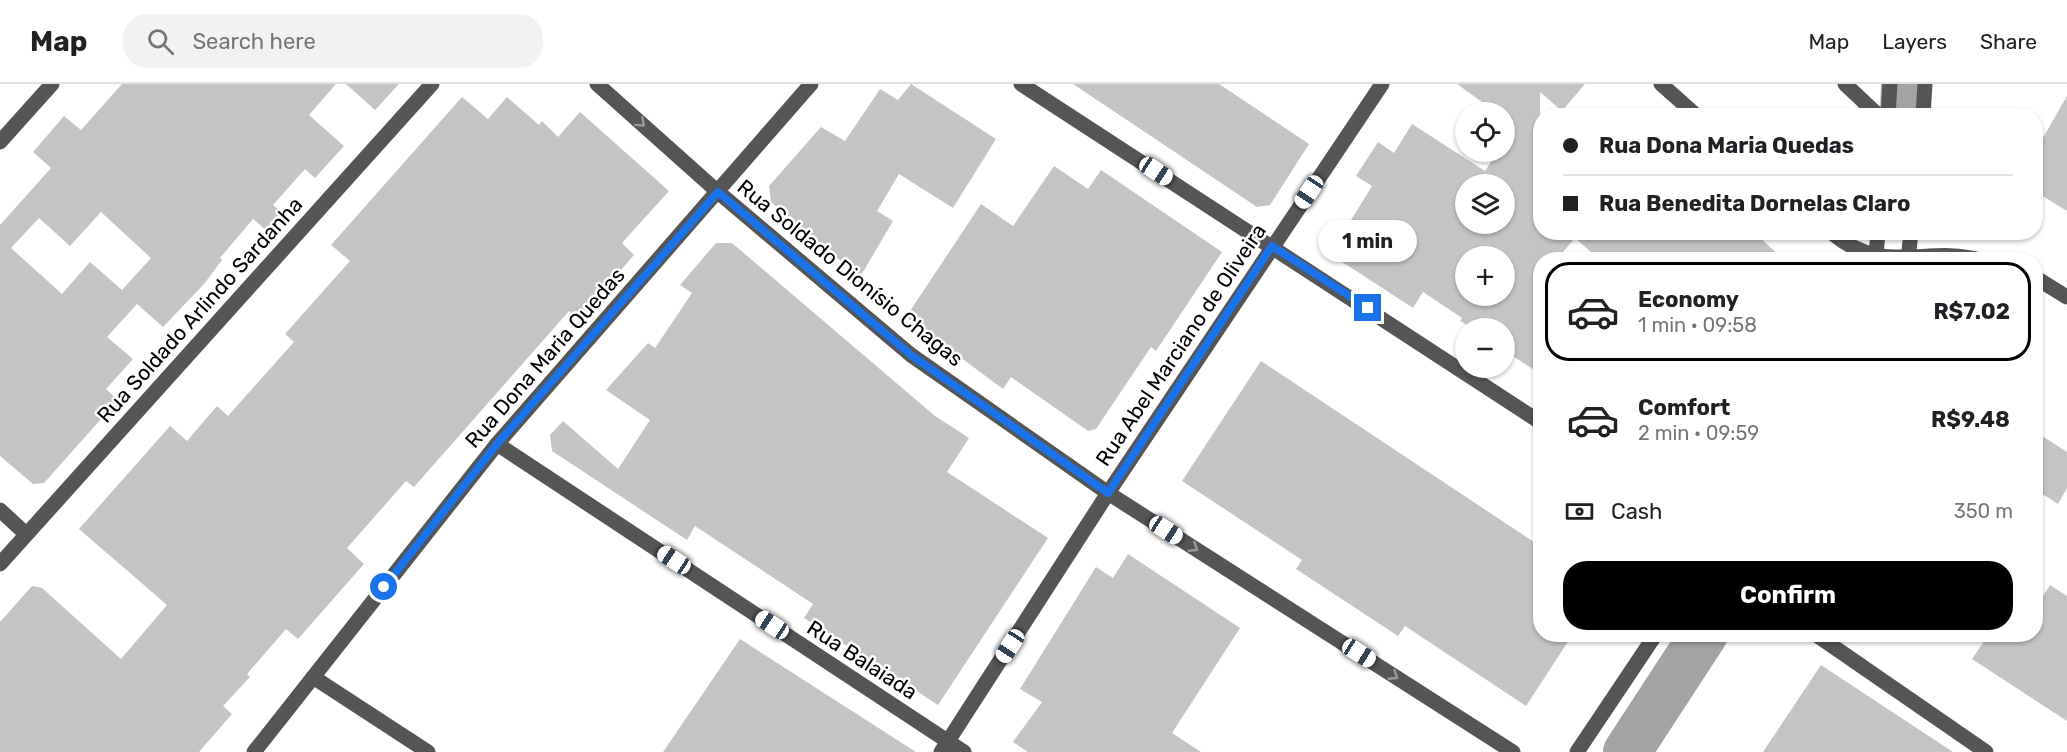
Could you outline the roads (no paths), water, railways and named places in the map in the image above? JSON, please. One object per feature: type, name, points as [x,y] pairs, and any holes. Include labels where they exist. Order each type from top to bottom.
[{"type":"street","points":[[0,142],[52,84]]},
{"type":"street","name":"Rua Soldado Arlindo Sardanha","points":[[0,564],[432,84]]},
{"type":"street","name":"Rua Soldado Dionísio Chagas","points":[[597,84],[718,192],[911,355],[1108,493],[1513,752]]},
{"type":"street","name":"Rua Dona Maria Quedas","points":[[254,752],[497,444],[811,84]]},
{"type":"street","points":[[1021,84],[1533,417]]},
{"type":"street","name":"Rua Abel Marciano de Oliveira","points":[[945,747],[1108,493],[1382,84]]},
{"type":"street","points":[[1661,84],[1688,108]]},
{"type":"street","points":[[1845,84],[1871,108]]},
{"type":"street","points":[[1888,108],[1890,84]]},
{"type":"street","points":[[1924,108],[1925,84]]},
{"type":"street","points":[[1843,240],[1852,247],[1867,252]]},
{"type":"street","points":[[2043,282],[2067,297]]},
{"type":"street","name":"Rua Balaiada","points":[[497,444],[945,747],[964,752]]},
{"type":"street","points":[[0,510],[26,534]]},
{"type":"street","points":[[1577,752],[1651,642]]},
{"type":"street","points":[[1827,642],[1986,752]]},
{"type":"street","points":[[313,677],[428,752]]},
{"type":"waterway","points":[[1904,108],[1905,84]]},
{"type":"waterway","points":[[1627,752],[1699,642]]}]
